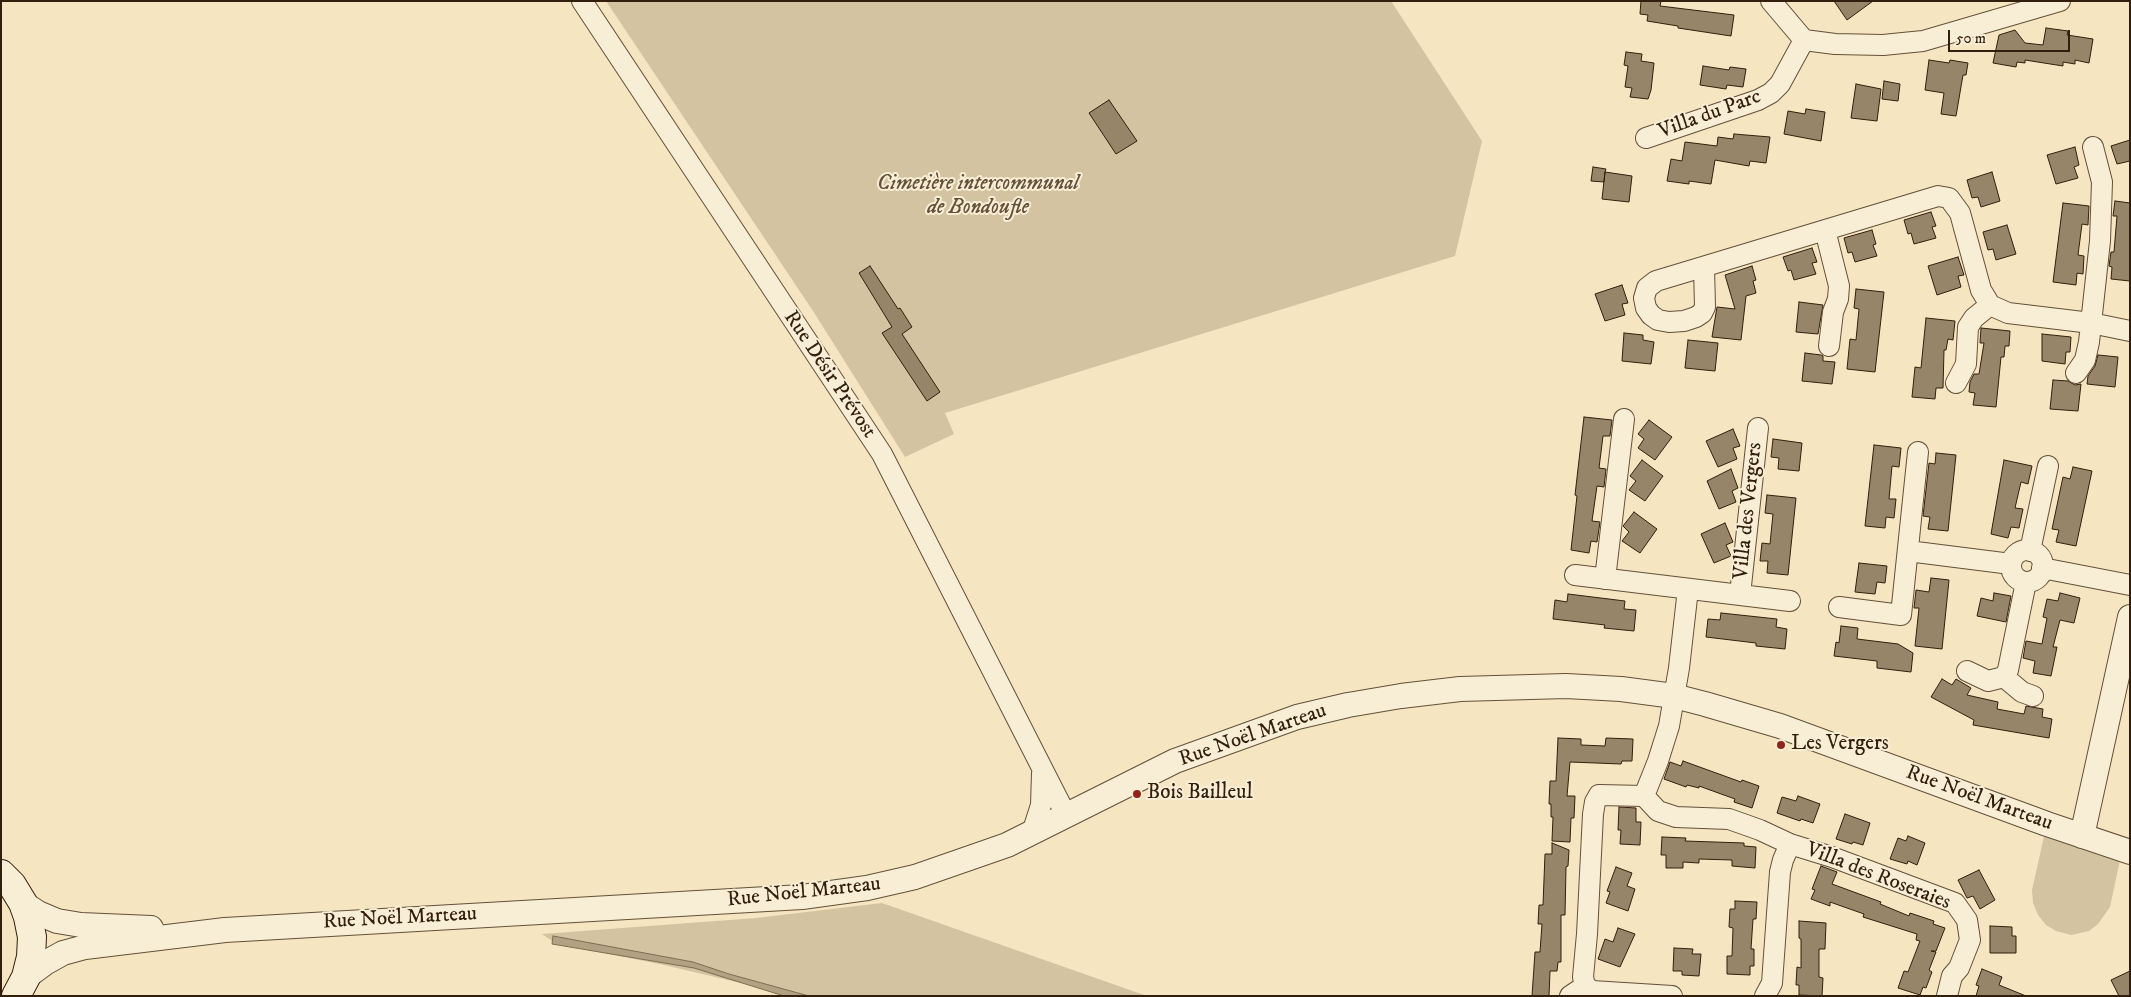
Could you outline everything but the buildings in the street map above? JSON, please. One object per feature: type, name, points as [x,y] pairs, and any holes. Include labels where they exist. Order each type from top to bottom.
[{"type":"main road","points":[[1,874],[12,885],[23,903],[32,937],[31,957],[21,986]]},
{"type":"street","name":"Rue Désir Prévost","points":[[582,1],[882,454],[1066,816]]},
{"type":"street","points":[[1771,1],[1804,40],[1835,44],[1883,45],[1923,41],[2060,1]]},
{"type":"street","name":"Villa du Parc","points":[[1646,138],[1758,100],[1771,93],[1780,84],[1804,40]]},
{"type":"street","points":[[2076,373],[2085,360],[2100,241],[2102,182],[2093,147]]},
{"type":"street","points":[[1704,267],[1938,196],[1949,198],[1960,213],[1981,290],[1990,305],[2008,313],[2091,323],[2130,331]]},
{"type":"street","points":[[1825,230],[1839,286],[1838,299],[1833,312],[1829,346]]},
{"type":"street","points":[[1956,383],[1966,364],[1968,327],[1974,318],[1990,305]]},
{"type":"street","points":[[1605,579],[1624,419]]},
{"type":"street","name":"Villa des Vergers","points":[[1740,594],[1758,428]]},
{"type":"street","points":[[1839,607],[1900,615],[1918,452]]},
{"type":"street","points":[[2030,551],[2048,466]]},
{"type":"street","points":[[2030,551],[2037,554],[2040,558],[2042,568],[2036,578],[2026,582],[2017,579],[2013,575],[2011,564],[2014,556],[2018,553],[2030,551]]},
{"type":"street","points":[[1908,552],[2011,564]]},
{"type":"street","points":[[2042,568],[2130,584]]},
{"type":"street","name":"Villa des Vergers","points":[[1575,575],[1790,601]]},
{"type":"street","points":[[1967,671],[1988,681],[2004,677],[2008,670],[2026,582]]},
{"type":"street","points":[[1672,996],[1577,991],[1583,977],[1587,934],[1595,802],[1592,791],[1644,796],[1669,726],[1679,668],[1688,589]]},
{"type":"street","points":[[2082,836],[2130,617]]},
{"type":"street","points":[[2004,677],[2022,692],[2033,696]]},
{"type":"street","name":"Rue Noël Marteau","points":[[21,986],[44,963],[63,953],[78,949],[225,930],[802,897],[867,888],[915,876],[998,849],[1175,762],[1297,717],[1348,705],[1460,689],[1566,686],[1621,689],[1674,696],[1780,726],[2047,824],[2130,852]]},
{"type":"street","name":"Rue Désir Prévost","points":[[1032,833],[1043,792],[1042,768]]},
{"type":"street","name":"Villa des Roseraies","points":[[1644,796],[1658,811],[1666,815],[1730,819],[1790,844],[1832,857],[1955,904],[1967,920],[1970,940],[1959,968],[1952,976],[1947,996]]},
{"type":"street","name":"Villa des Roseraies","points":[[1765,996],[1772,982],[1780,872],[1782,860],[1790,844]]},
{"type":"street","name":"Rue Noël Marteau","points":[[23,903],[38,913],[57,921],[81,925],[225,930]]},
{"type":"green space","name":"Cimetière intercommunal de Bondoufle","points":[[606,1],[1391,1],[1482,141],[1455,256],[945,413],[954,434],[905,457],[813,311]]},
{"type":"green space","points":[[2045,832],[2120,860],[2110,907],[2098,924],[2089,931],[2071,935],[2056,931],[2046,925],[2038,915],[2033,903],[2032,890]]},
{"type":"green space","points":[[882,903],[1147,996],[796,996],[664,965],[555,943],[542,934],[756,918]]},
{"type":"shaded area","points":[[553,936],[693,962],[809,996],[784,996],[694,968],[552,944]]},
{"type":"place","name":"Les Vergers","points":[[1781,745]]},
{"type":"place","name":"Bois Bailleul","points":[[1137,794]]}]
